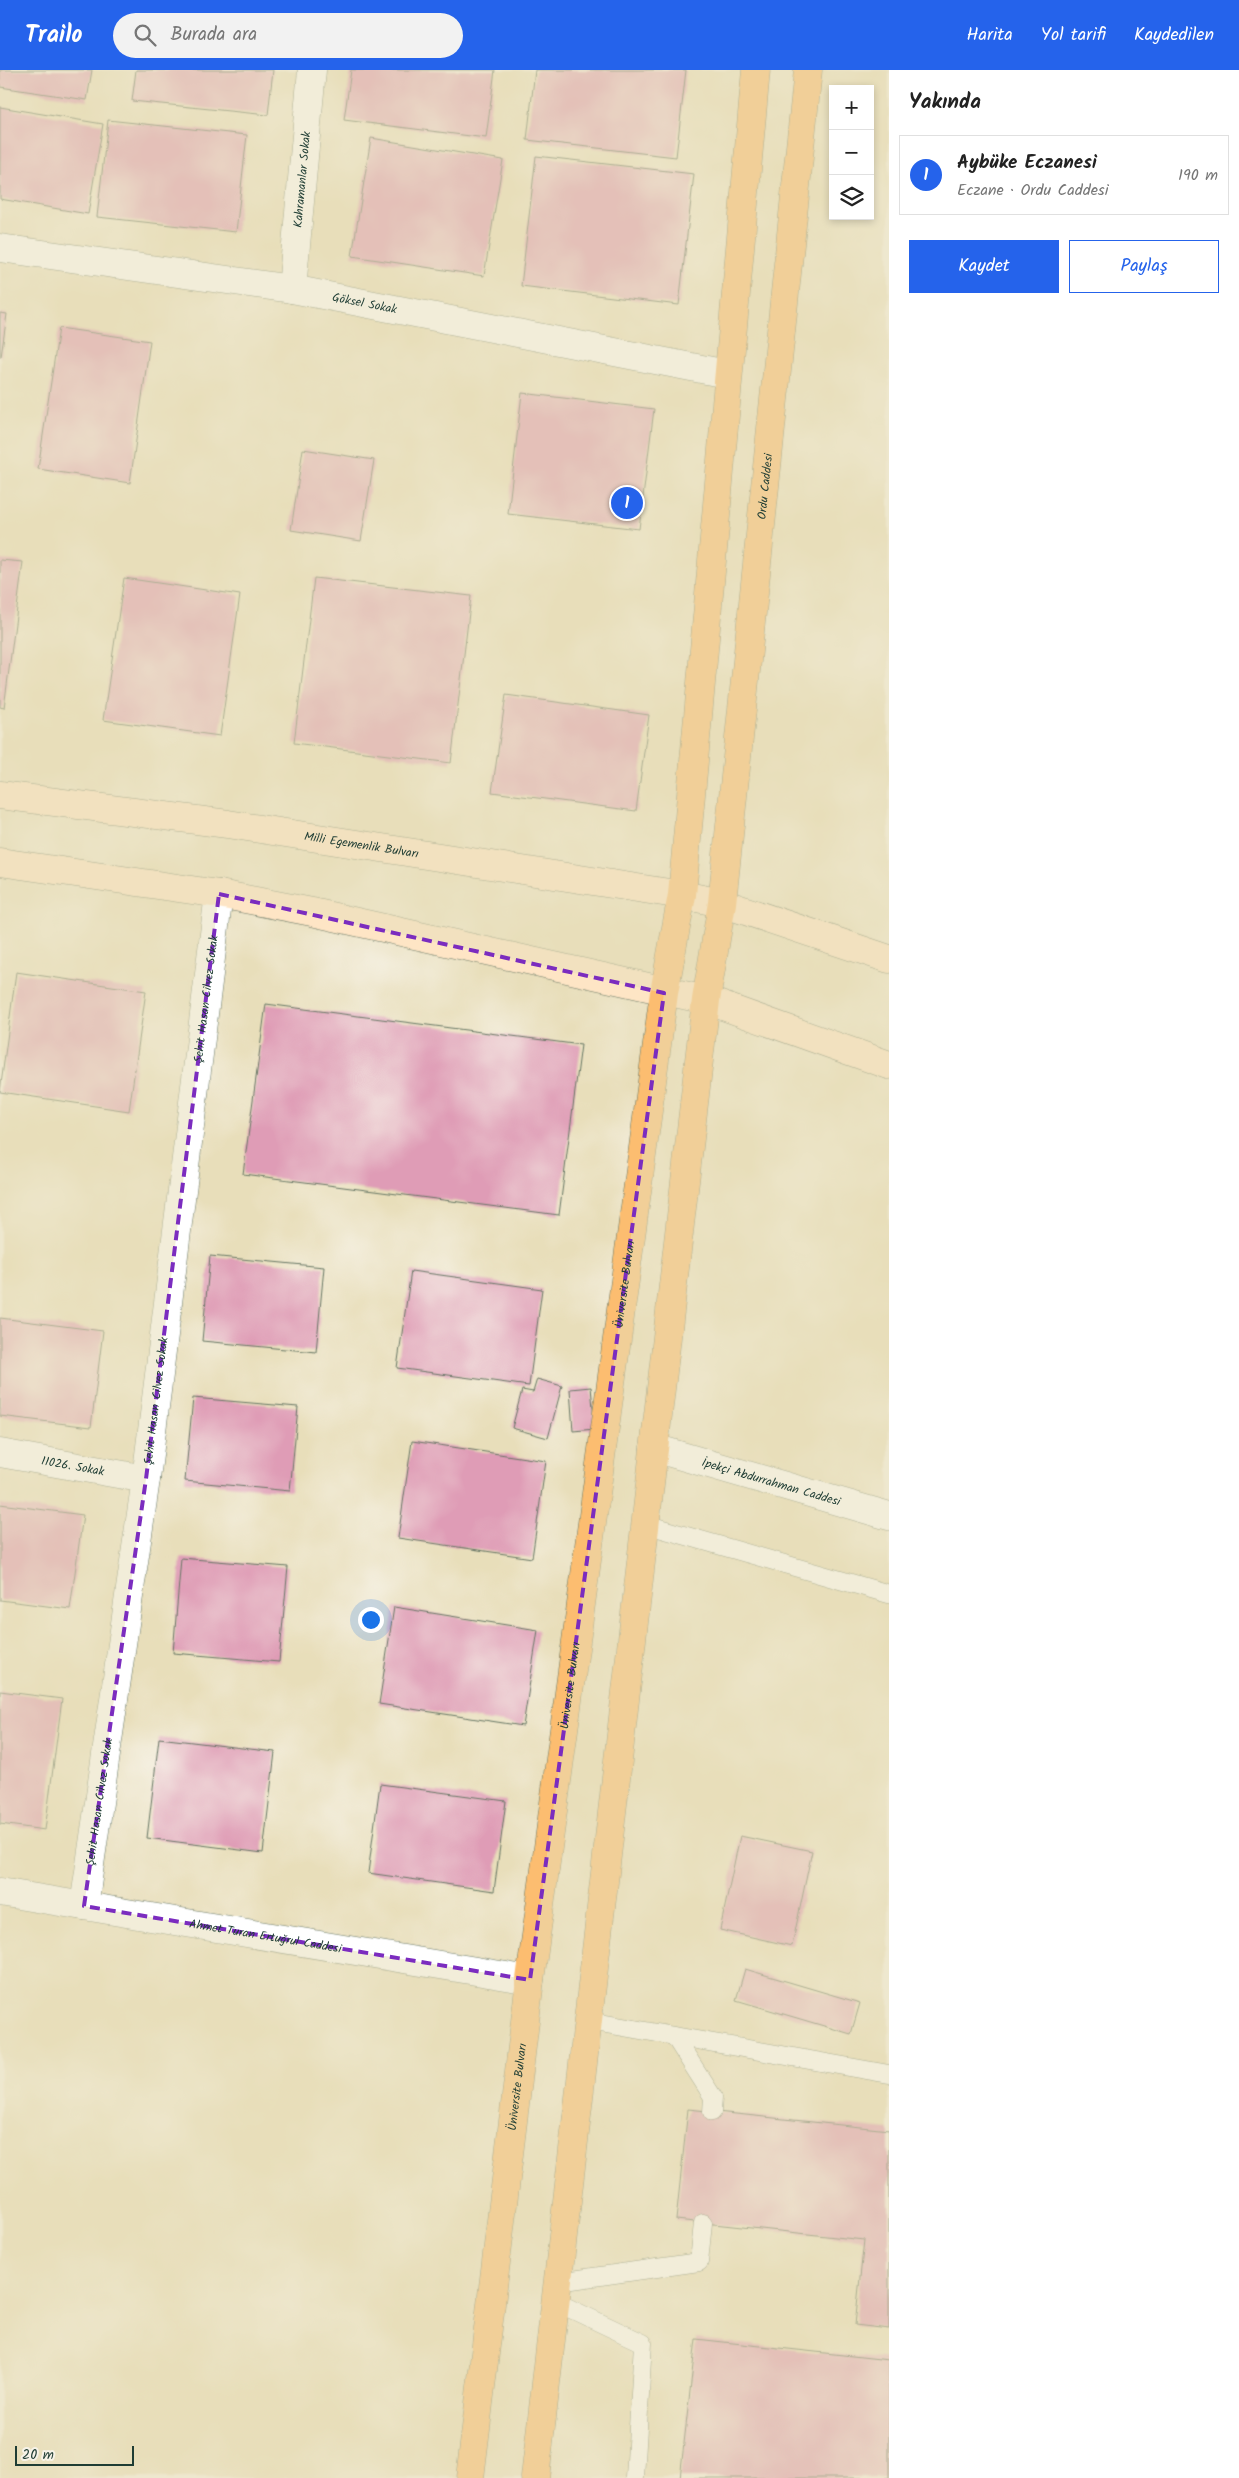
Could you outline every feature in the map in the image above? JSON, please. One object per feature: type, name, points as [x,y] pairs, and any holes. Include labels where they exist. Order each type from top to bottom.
[{"type":"main road","points":[[682,895],[727,374],[756,70]]},
{"type":"main road","name":"Ordu Caddesi","points":[[722,903],[808,70]]},
{"type":"main road","name":"Milli Egemenlik Bulvarı","points":[[0,795],[228,824],[682,895],[722,903],[889,959]]},
{"type":"main road","points":[[0,862],[219,894],[312,912],[664,993],[706,1000],[889,1065]]},
{"type":"main road","name":"Üniversite Bulvarı","points":[[470,2478],[530,1980],[664,993],[682,895]]},
{"type":"main road","points":[[535,2478],[706,1000],[722,903]]},
{"type":"street","name":"Kahramanlar Sokak","points":[[292,289],[312,70]]},
{"type":"street","name":"Göksel Sokak","points":[[0,248],[292,289],[727,374]]},
{"type":"street","name":"Şehit Hasan Cilvez Sokak","points":[[84,1906],[146,1479],[219,894]]},
{"type":"street","name":"İpekçi Abdurrahman Caddesi","points":[[654,1448],[889,1516]]},
{"type":"street","name":"11026. Sokak","points":[[0,1454],[146,1479]]},
{"type":"street","name":"Ahmet Turan Ertuğrul Caddesi","points":[[0,1892],[530,1980]]},
{"type":"lane","points":[[645,1524],[889,1594]]},
{"type":"lane","points":[[589,2021],[889,2074]]},
{"type":"lane","points":[[674,2036],[713,2097],[712,2112]]},
{"type":"lane","points":[[557,2292],[700,2262],[702,2223]]},
{"type":"lane","points":[[557,2292],[643,2344],[634,2478]]},
{"type":"highlighted area","points":[[219,894],[664,993],[530,1980],[84,1906],[146,1479]]},
{"type":"building","points":[[0,70],[92,70],[87,100],[0,87]]},
{"type":"building","points":[[136,70],[273,70],[268,115],[132,101]]},
{"type":"building","points":[[351,70],[495,70],[486,138],[344,120]]},
{"type":"building","points":[[535,70],[686,70],[676,157],[527,140]]},
{"type":"building","points":[[0,107],[103,124],[88,214],[0,199]]},
{"type":"building","points":[[108,120],[247,135],[236,232],[97,217]]},
{"type":"building","points":[[371,138],[503,160],[484,276],[352,256]]},
{"type":"building","points":[[536,156],[694,174],[679,305],[521,286]]},
{"type":"building","points":[[0,313],[7,314],[1,357],[0,357]]},
{"type":"building","points":[[59,328],[150,341],[130,483],[38,469]]},
{"type":"building","points":[[522,393],[654,409],[639,529],[508,514]]},
{"type":"building","points":[[303,449],[374,460],[361,541],[291,530]]},
{"type":"building","points":[[0,560],[23,562],[4,708],[0,707]]},
{"type":"building","points":[[124,578],[240,595],[220,736],[103,720]]},
{"type":"building","points":[[314,578],[471,596],[451,763],[294,743]]},
{"type":"building","points":[[506,695],[649,715],[636,811],[492,792]]},
{"type":"building","points":[[16,972],[146,991],[129,1111],[0,1092]]},
{"type":"building","points":[[266,1004],[581,1045],[559,1215],[243,1174]]},
{"type":"building","points":[[210,1256],[324,1267],[316,1352],[202,1341]]},
{"type":"building","points":[[411,1271],[542,1289],[529,1386],[397,1368]]},
{"type":"building","points":[[0,1318],[103,1331],[91,1427],[0,1416]]},
{"type":"building","points":[[537,1379],[562,1386],[548,1438],[512,1428],[522,1390],[533,1392]]},
{"type":"building","points":[[591,1387],[595,1429],[573,1431],[570,1389]]},
{"type":"building","points":[[193,1398],[298,1407],[290,1491],[185,1481]]},
{"type":"building","points":[[412,1441],[546,1461],[532,1558],[398,1538]]},
{"type":"building","points":[[0,1504],[83,1515],[70,1609],[0,1600]]},
{"type":"building","points":[[181,1558],[288,1567],[279,1662],[173,1653]]},
{"type":"building","points":[[394,1607],[538,1630],[523,1726],[379,1704]]},
{"type":"building","points":[[0,1691],[62,1699],[45,1830],[0,1824]]},
{"type":"building","points":[[159,1738],[275,1752],[263,1853],[147,1838]]},
{"type":"building","points":[[380,1784],[506,1801],[494,1891],[368,1873]]},
{"type":"building","points":[[740,1836],[812,1851],[792,1946],[720,1930]]},
{"type":"building","points":[[745,1969],[860,2003],[851,2034],[736,2000]]},
{"type":"building","points":[[688,2109],[889,2130],[889,2329],[855,2325],[864,2240],[676,2220]]},
{"type":"building","points":[[696,2339],[889,2360],[889,2478],[680,2478]]},
{"type":"place","name":"Aybüke Eczanesi","points":[[627,503]]}]
